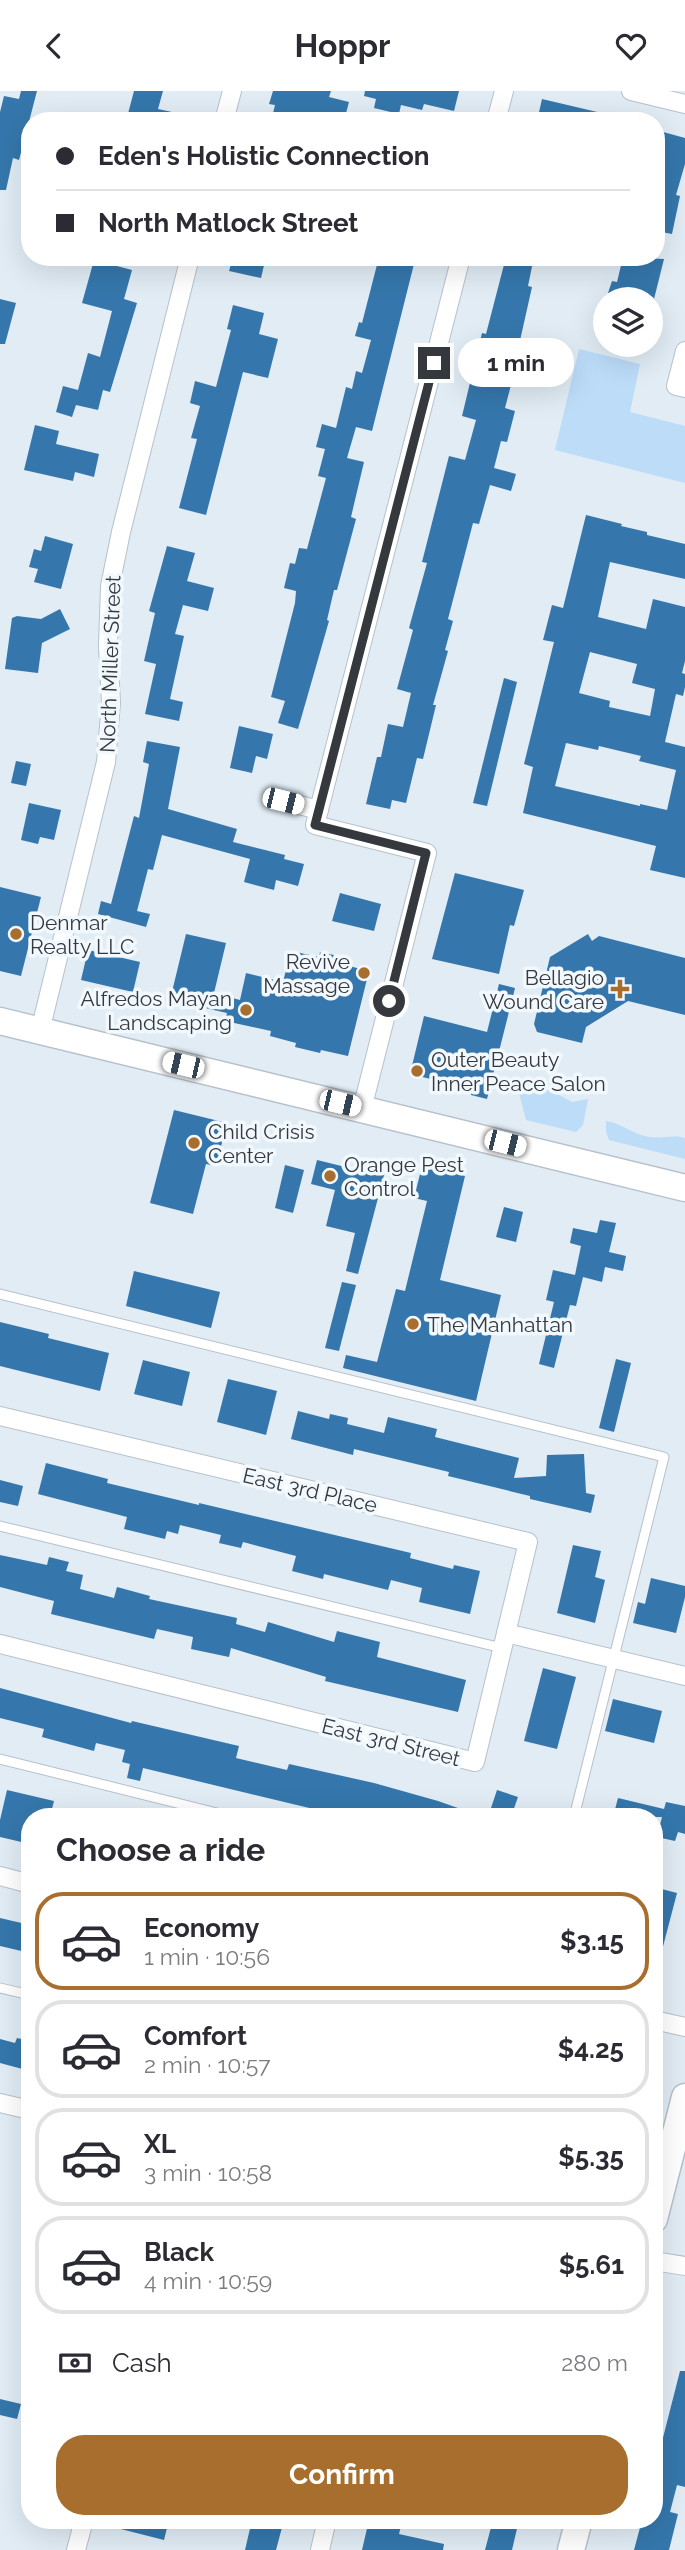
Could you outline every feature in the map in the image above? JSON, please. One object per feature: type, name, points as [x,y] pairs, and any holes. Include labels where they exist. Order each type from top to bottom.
[{"type":"main road","points":[[0,1021],[685,1188]]},
{"type":"main road","points":[[663,2173],[685,2100]]},
{"type":"main road","points":[[571,2550],[577,2529]]},
{"type":"street","points":[[226,112],[232,91]]},
{"type":"street","points":[[498,112],[504,91]]},
{"type":"street","points":[[631,91],[685,104]]},
{"type":"street","name":"North Miller Street","points":[[40,1031],[106,762],[111,703],[108,646],[112,573],[188,266]]},
{"type":"street","points":[[362,1108],[426,853],[315,825],[459,266]]},
{"type":"street","points":[[681,387],[685,351]]},
{"type":"street","points":[[283,801],[319,810]]},
{"type":"street","name":"East 3rd Place","points":[[0,1416],[528,1542],[504,1640]]},
{"type":"street","points":[[504,1640],[614,1659],[685,1676]]},
{"type":"street","name":"East 3rd Street","points":[[0,1644],[475,1762],[504,1640]]},
{"type":"street","points":[[0,1876],[21,1882]]},
{"type":"street","points":[[663,2022],[685,2027]]},
{"type":"street","points":[[0,2103],[21,2108]]},
{"type":"street","points":[[663,2262],[685,2266]]},
{"type":"street","points":[[76,2550],[81,2529]]},
{"type":"street","points":[[320,2550],[325,2529]]},
{"type":"lane","points":[[0,1294],[664,1457],[576,1808]]},
{"type":"lane","points":[[0,1526],[504,1640]]},
{"type":"lane","points":[[0,1759],[197,1808]]},
{"type":"lane","points":[[0,1988],[21,1993]]},
{"type":"shaded area","points":[[579,349],[593,352],[593,357],[612,357],[640,364],[630,412],[685,426],[685,483],[555,450]]},
{"type":"shaded area","points":[[531,1081],[572,1102],[588,1099],[583,1125],[576,1132],[526,1120],[517,1085]]},
{"type":"shaded area","points":[[606,1121],[644,1136],[685,1138],[685,1159],[609,1140]]},
{"type":"building","points":[[21,91],[37,91],[32,112],[21,112],[19,160],[13,158],[6,190],[0,190],[0,112],[4,96],[19,99]]},
{"type":"building","points":[[134,91],[163,91],[158,109],[172,112],[128,112]]},
{"type":"building","points":[[273,91],[331,91],[329,97],[349,102],[346,112],[273,112],[275,105],[269,104]]},
{"type":"building","points":[[365,91],[459,91],[454,111],[424,104],[422,110],[401,105],[399,112],[391,112],[374,108],[376,99],[364,96]]},
{"type":"building","points":[[542,99],[597,112],[539,112]]},
{"type":"building","points":[[665,132],[685,138],[685,164],[676,195],[680,196],[672,234],[665,233]]},
{"type":"building","points":[[92,266],[117,266],[132,270],[124,299],[137,303],[110,392],[103,390],[98,410],[76,405],[72,417],[56,412],[63,386],[78,390],[88,353],[100,357],[112,311],[82,303]]},
{"type":"building","points":[[230,266],[264,266],[261,278],[229,271]]},
{"type":"building","points":[[377,266],[413,266],[372,431],[356,427],[347,458],[364,462],[351,517],[356,519],[337,590],[334,590],[327,620],[329,621],[298,729],[278,723],[285,701],[271,697],[295,603],[296,591],[284,588],[290,563],[295,564],[299,548],[307,549],[326,478],[318,476],[325,449],[316,447],[322,424],[336,428],[346,387],[352,389],[356,371],[362,373],[371,340],[355,336],[359,322],[362,323]]},
{"type":"building","points":[[504,266],[532,266],[528,286],[532,287],[505,408],[515,411],[507,442],[501,441],[494,468],[516,474],[511,491],[490,485],[479,524],[473,523],[448,619],[453,621],[433,705],[436,705],[423,759],[417,758],[406,803],[392,800],[390,809],[366,804],[388,724],[403,727],[411,693],[397,689],[413,630],[409,628],[427,563],[422,562],[449,456],[465,460],[476,420],[462,416],[482,333],[486,334]]},
{"type":"building","points":[[621,266],[662,266],[657,287],[610,287],[612,281],[617,282]]},
{"type":"building","points":[[0,299],[16,303],[5,344],[0,344]]},
{"type":"building","points":[[233,305],[264,313],[259,334],[278,339],[268,378],[243,372],[206,515],[179,508],[197,439],[191,438],[200,406],[190,403],[195,381],[216,387],[231,330],[227,329]]},
{"type":"building","points":[[35,425],[59,431],[56,444],[99,454],[94,477],[75,472],[73,481],[24,470]]},
{"type":"building","points":[[586,515],[685,544],[685,579],[610,562],[598,617],[646,629],[653,599],[685,607],[685,661],[682,673],[685,674],[685,687],[683,696],[676,694],[665,742],[685,747],[685,878],[650,870],[656,846],[523,813],[533,767],[524,764],[554,642],[543,640],[552,605],[563,608]],"holes":[[[590,652],[637,664],[632,683],[655,689],[650,716],[609,707],[610,701],[579,693]],[[566,743],[598,750],[599,746],[641,756],[639,761],[676,770],[667,810],[555,786]]]},
{"type":"building","points":[[45,536],[73,544],[61,589],[34,582],[38,569],[29,567],[34,549],[41,551]]},
{"type":"building","points":[[167,546],[195,553],[187,581],[214,588],[208,611],[183,605],[175,634],[184,636],[170,699],[183,702],[179,721],[145,714],[156,664],[144,661],[155,613],[149,611]]},
{"type":"building","points":[[60,609],[70,629],[42,643],[38,673],[5,669],[12,618],[17,616],[41,619]]},
{"type":"building","points":[[504,678],[517,682],[487,806],[473,803]]},
{"type":"building","points":[[239,726],[273,734],[267,759],[256,756],[252,773],[230,768]]},
{"type":"building","points":[[147,741],[180,747],[168,809],[237,829],[233,842],[285,855],[284,859],[304,864],[298,886],[276,880],[274,890],[244,882],[250,859],[162,835],[153,870],[148,869],[137,911],[150,914],[146,927],[98,914],[101,901],[111,904],[134,816],[139,818],[149,764],[143,762]]},
{"type":"building","points":[[16,761],[31,764],[26,786],[11,783]]},
{"type":"building","points":[[29,803],[61,810],[54,840],[40,837],[38,844],[21,840]]},
{"type":"building","points":[[455,873],[524,890],[514,926],[510,925],[499,974],[432,959]]},
{"type":"building","name":"Denmar Realty LLC","points":[[0,887],[41,897],[21,976],[0,971]]},
{"type":"building","points":[[340,893],[381,904],[374,931],[332,921]]},
{"type":"building","points":[[186,934],[226,943],[214,993],[240,1000],[246,973],[283,982],[291,951],[319,957],[320,952],[343,957],[341,964],[369,971],[348,1056],[295,1047],[296,1043],[270,1036],[271,1031],[225,1021],[227,1013],[170,1000]]},
{"type":"building","points":[[588,934],[592,941],[599,936],[685,958],[685,1015],[628,1001],[586,1027],[582,1043],[537,1032],[534,1024],[550,957]]},
{"type":"building","points":[[88,950],[140,962],[133,992],[81,980]]},
{"type":"building","points":[[499,984],[515,988],[487,1099],[471,1095],[472,1089],[410,1074],[424,1016],[487,1032]]},
{"type":"building","name":"Child Crisis Center","points":[[174,1110],[227,1123],[216,1166],[206,1164],[193,1214],[150,1203]]},
{"type":"building","points":[[317,1160],[370,1173],[374,1160],[387,1164],[358,1274],[346,1271],[355,1233],[326,1226],[335,1190],[311,1184]]},
{"type":"building","points":[[285,1165],[304,1170],[293,1213],[275,1208]]},
{"type":"building","points":[[422,1166],[465,1176],[440,1280],[501,1295],[476,1401],[343,1368],[346,1355],[377,1362],[396,1289],[405,1291],[427,1201],[414,1198]]},
{"type":"building","points":[[504,1207],[523,1212],[516,1242],[496,1237]]},
{"type":"building","points":[[600,1220],[616,1223],[609,1252],[626,1256],[623,1271],[605,1267],[602,1282],[583,1277],[576,1306],[570,1305],[554,1368],[539,1364],[554,1302],[546,1300],[553,1270],[575,1275],[581,1246],[570,1243],[573,1228],[597,1233]]},
{"type":"building","points":[[134,1271],[220,1292],[211,1328],[126,1306]]},
{"type":"building","points":[[342,1282],[356,1285],[339,1351],[325,1348]]},
{"type":"building","points":[[0,1322],[49,1334],[48,1338],[109,1353],[100,1391],[0,1366]]},
{"type":"building","points":[[616,1359],[631,1363],[614,1432],[599,1428]]},
{"type":"building","points":[[143,1360],[190,1372],[182,1406],[134,1394]]},
{"type":"building","points":[[228,1379],[277,1391],[266,1435],[217,1422]]},
{"type":"building","points":[[298,1411],[329,1419],[330,1414],[348,1418],[347,1424],[384,1433],[388,1417],[437,1429],[435,1437],[519,1458],[514,1478],[546,1476],[547,1455],[584,1454],[586,1493],[595,1495],[591,1513],[448,1476],[449,1472],[354,1449],[353,1455],[291,1439]]},
{"type":"building","points":[[46,1463],[108,1479],[107,1483],[411,1553],[410,1558],[453,1569],[454,1565],[480,1571],[470,1614],[419,1602],[422,1588],[391,1580],[388,1590],[324,1574],[323,1579],[292,1571],[296,1556],[243,1542],[241,1548],[219,1543],[221,1535],[180,1525],[178,1534],[167,1531],[165,1539],[124,1529],[127,1517],[38,1494]]},
{"type":"building","points":[[0,1480],[23,1486],[18,1506],[0,1502]]},
{"type":"building","points":[[573,1545],[601,1551],[595,1577],[605,1580],[595,1623],[557,1613]]},
{"type":"building","points":[[0,1555],[47,1565],[49,1557],[69,1562],[66,1571],[83,1575],[80,1589],[114,1598],[117,1587],[150,1596],[149,1599],[237,1618],[236,1624],[265,1632],[268,1622],[334,1642],[337,1631],[380,1642],[377,1657],[466,1680],[458,1712],[325,1681],[326,1677],[231,1648],[229,1657],[191,1649],[193,1637],[157,1629],[154,1639],[51,1614],[54,1601],[0,1587]]},
{"type":"building","points":[[651,1578],[685,1586],[676,1633],[633,1623],[638,1602],[645,1604]]},
{"type":"building","points":[[543,1668],[576,1677],[557,1749],[524,1741]]},
{"type":"building","points":[[0,1688],[131,1723],[132,1721],[239,1746],[236,1758],[287,1770],[289,1764],[374,1783],[458,1808],[310,1808],[143,1768],[140,1781],[127,1778],[130,1764],[122,1762],[125,1750],[96,1743],[94,1751],[42,1737],[44,1729],[0,1718]]},
{"type":"building","points":[[613,1699],[662,1711],[654,1743],[605,1731]]},
{"type":"building","points":[[7,1790],[54,1801],[52,1808],[21,1808],[21,1842],[0,1837],[0,1820]]},
{"type":"building","points":[[497,1790],[518,1797],[514,1808],[491,1808]]},
{"type":"building","points":[[618,1798],[660,1808],[615,1808]]},
{"type":"building","points":[[666,1802],[685,1806],[685,1834],[678,1832],[675,1841],[663,1838],[663,1809]]},
{"type":"building","points":[[663,1889],[677,1893],[663,1947]]},
{"type":"building","points":[[0,1918],[21,1923],[21,1951],[0,1946]]},
{"type":"building","points":[[17,2038],[21,2039],[21,2069],[0,2063],[0,2039],[15,2043]]},
{"type":"building","points":[[680,2371],[685,2371],[685,2487],[677,2485],[670,2512],[678,2514],[669,2550],[634,2550],[640,2529],[663,2529],[663,2438]]},
{"type":"building","points":[[0,2399],[21,2404],[17,2419],[0,2415]]},
{"type":"building","points":[[121,2529],[167,2529],[164,2540]]},
{"type":"building","points":[[250,2529],[282,2529],[276,2550],[245,2550]]},
{"type":"building","points":[[367,2529],[400,2529],[399,2534],[444,2544],[443,2550],[362,2550]]},
{"type":"building","points":[[491,2529],[517,2529],[512,2550],[485,2550]]},
{"type":"place","name":"Denmar Realty LLC","points":[[16,934]]},
{"type":"place","name":"Revive Massage","points":[[364,973]]},
{"type":"place","name":"Bellagio Wound Care","points":[[620,989]]},
{"type":"place","name":"Alfredos Mayan Landscaping","points":[[246,1010]]},
{"type":"place","name":"Outer Beauty Inner Peace Salon","points":[[417,1071]]},
{"type":"place","name":"Child Crisis Center","points":[[194,1143]]},
{"type":"place","name":"Orange Pest Control","points":[[330,1176]]},
{"type":"place","name":"The Manhattan","points":[[413,1324]]},
{"type":"route","points":[[389,1001],[426,853],[315,825],[434,363]]}]
